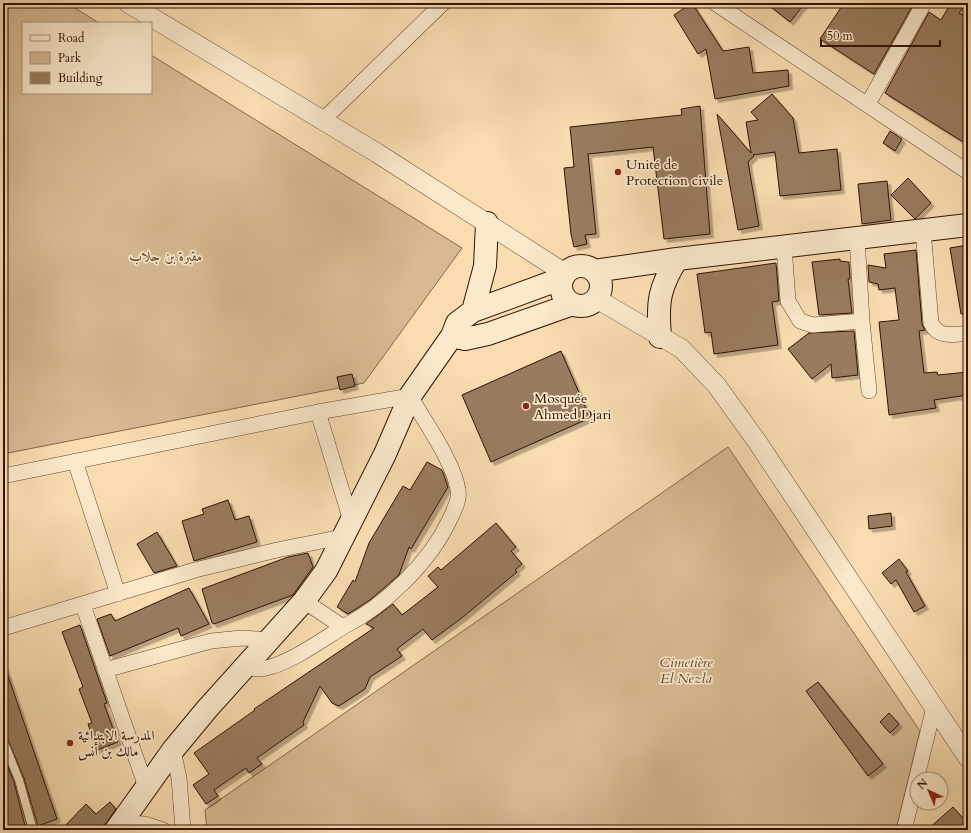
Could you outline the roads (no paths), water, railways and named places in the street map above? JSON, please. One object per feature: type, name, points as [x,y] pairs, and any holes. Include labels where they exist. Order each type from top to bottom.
[{"type":"main road","points":[[473,311],[485,266],[487,222]]},
{"type":"main road","points":[[594,271],[676,259],[968,225]]},
{"type":"main road","points":[[660,337],[658,312],[660,295],[664,279],[676,259]]},
{"type":"main road","points":[[120,826],[173,750],[207,709],[304,601],[326,571],[385,454],[410,396],[452,336],[457,323],[473,311],[565,276],[577,267],[583,266],[594,271],[601,281],[602,287],[597,299],[586,306],[573,304],[488,334],[466,339],[452,336]]},
{"type":"main road","points":[[565,276],[562,290],[564,296],[573,304]]},
{"type":"street","points":[[128,3],[323,120],[487,222],[565,276]]},
{"type":"street","points":[[323,120],[443,3]]},
{"type":"street","points":[[715,3],[968,172]]},
{"type":"street","points":[[868,104],[924,3]]},
{"type":"street","points":[[923,230],[931,323],[937,332],[942,334],[968,333]]},
{"type":"street","points":[[857,238],[862,321],[869,390]]},
{"type":"street","points":[[784,246],[788,301],[800,321],[813,326],[862,321]]},
{"type":"street","points":[[597,299],[682,349],[698,365],[732,406],[968,758]]},
{"type":"street","points":[[3,476],[318,412],[410,396],[454,475],[458,491],[456,506],[436,545],[399,586],[366,614],[299,654],[268,668],[259,669],[244,667]]},
{"type":"street","points":[[3,628],[202,568],[277,550],[347,529],[318,412]]},
{"type":"street","points":[[76,461],[118,594]]},
{"type":"street","points":[[304,601],[343,627]]},
{"type":"street","points":[[83,605],[146,787]]},
{"type":"street","points":[[105,670],[211,640],[242,638],[269,640]]},
{"type":"street","points":[[904,830],[934,707]]},
{"type":"street","points":[[173,750],[180,778],[183,830]]},
{"type":"street","points":[[120,826],[144,824],[163,830]]},
{"type":"lane","points":[[3,740],[19,780],[33,830]]},
{"type":"place","name":"Unité de Protection civile","points":[[618,172]]},
{"type":"place","name":"Mosquée Ahmed Djari","points":[[526,406]]},
{"type":"place","name":"المدرسة الابتدائية مالك بن أنس","points":[[70,743]]},
{"type":"park label","name":"مقبرة بن جلاب","points":[[166,256]]},
{"type":"park label","name":"Cimetière El Nezla","points":[[686,670]]}]
